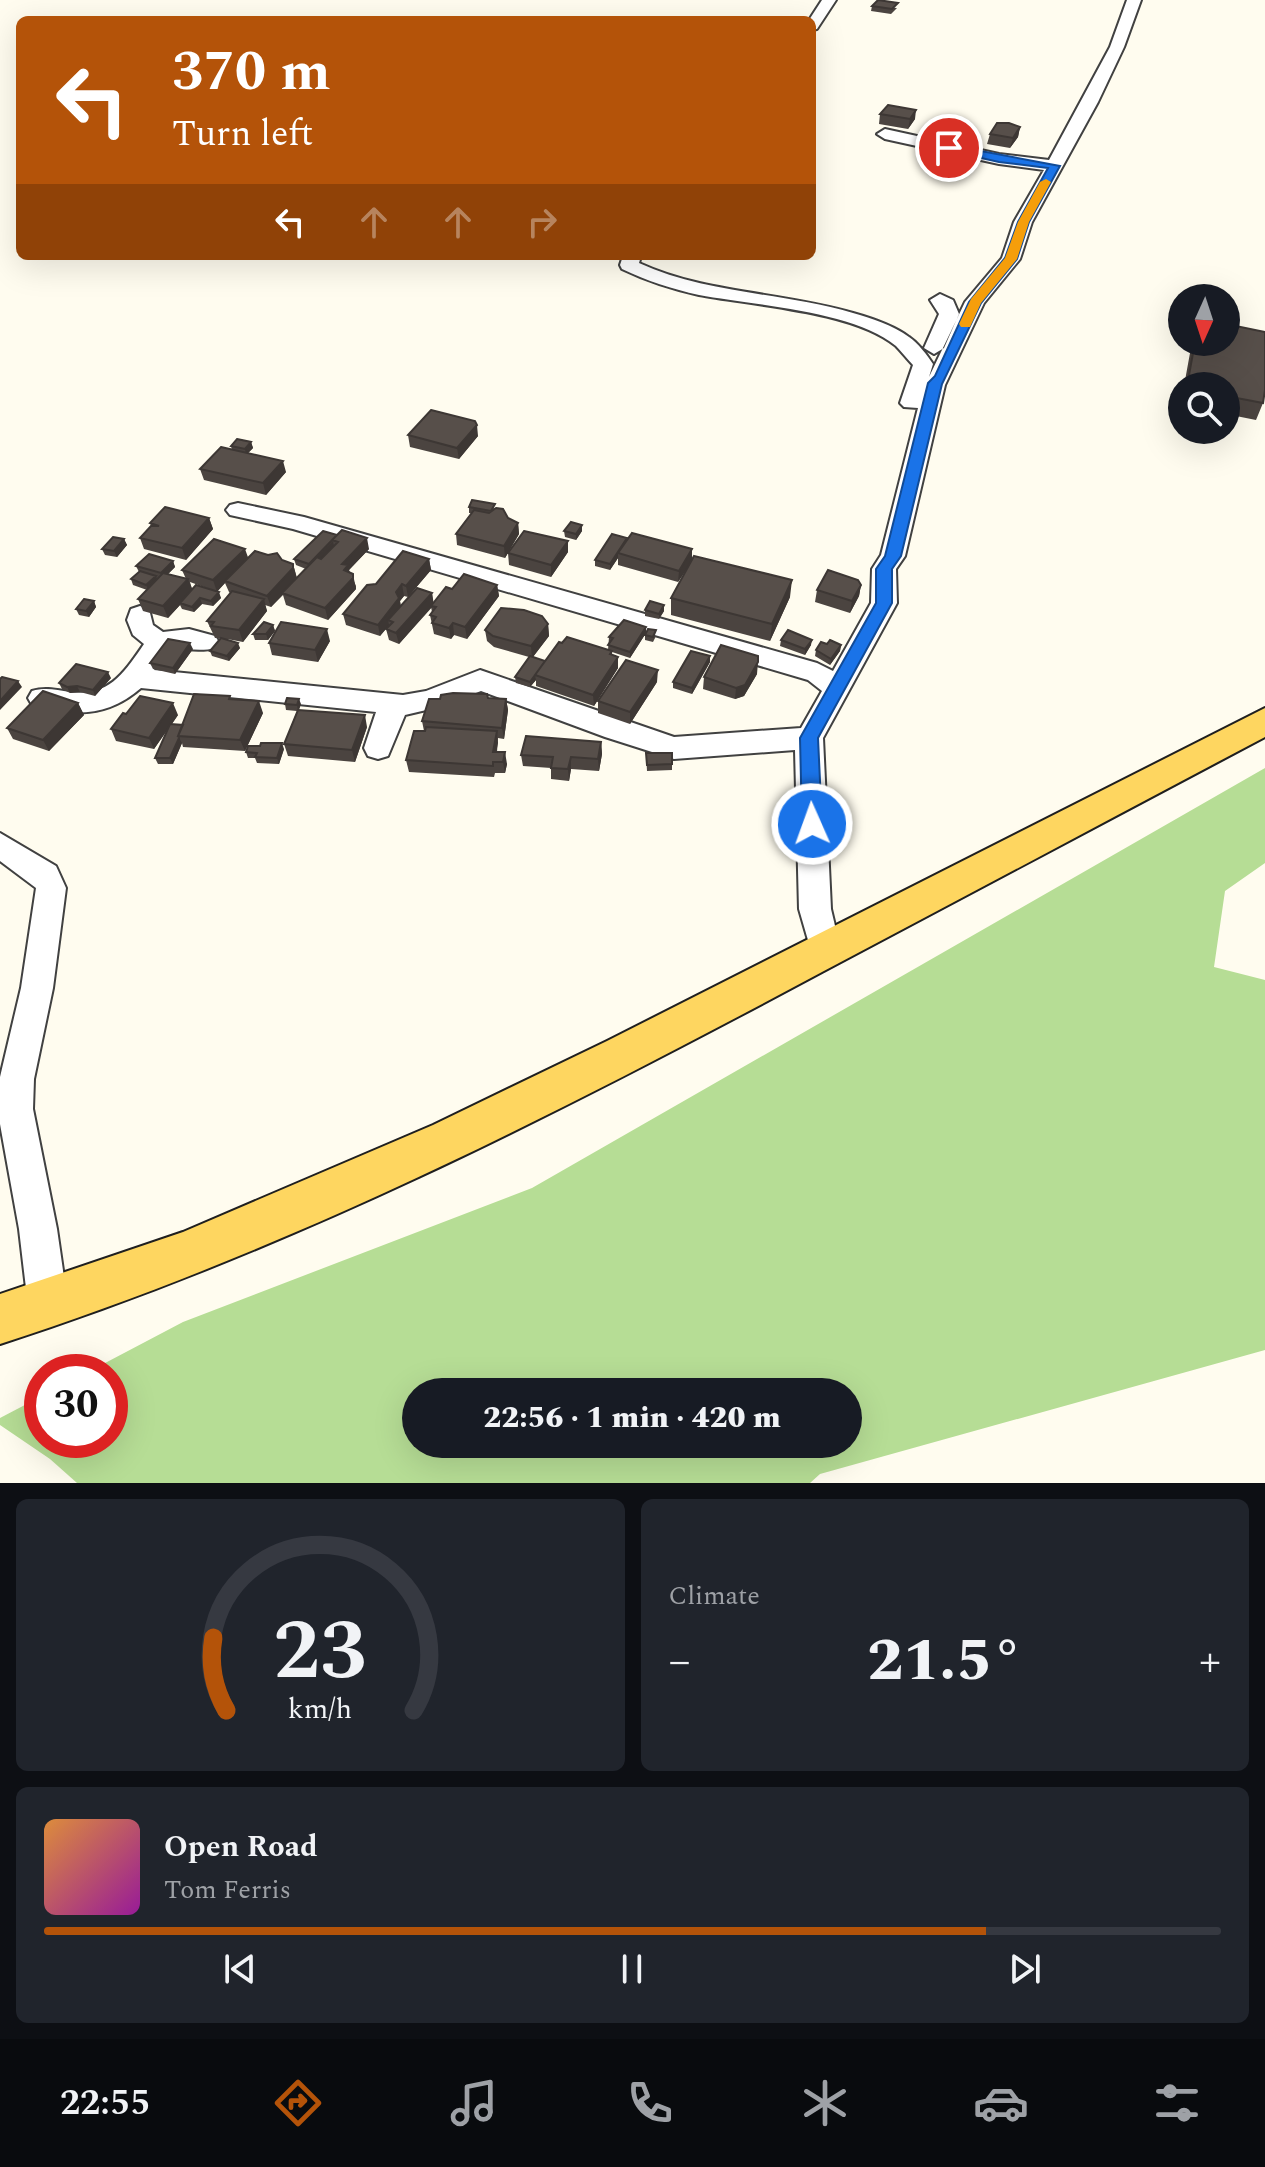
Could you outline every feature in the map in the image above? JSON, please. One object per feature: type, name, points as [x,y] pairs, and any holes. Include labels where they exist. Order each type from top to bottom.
[{"type":"main road","points":[[0,1319],[175,1260],[332,1196],[600,1067],[1265,721]]},
{"type":"street","points":[[816,20],[829,0]]},
{"type":"street","points":[[825,951],[815,909],[809,738],[884,603],[884,569],[893,556],[935,383],[941,377],[975,302],[1011,259],[1023,222],[1117,47],[1134,0]]},
{"type":"street","points":[[885,134],[999,159],[1055,166]]},
{"type":"street","points":[[631,260],[629,265],[656,279],[787,303],[883,331],[917,354],[923,364]]},
{"type":"street","points":[[916,462],[907,422],[923,364],[949,314],[946,304],[940,300]]},
{"type":"street","points":[[238,510],[310,526],[817,673],[838,689]]},
{"type":"street","points":[[140,615],[139,624],[144,633],[160,641],[189,638],[206,642]]},
{"type":"street","points":[[42,698],[97,705],[109,701],[135,678],[160,641]]},
{"type":"street","points":[[135,678],[376,702],[394,707],[413,706],[486,669],[615,730],[674,748],[809,738]]},
{"type":"street","points":[[378,748],[394,707]]},
{"type":"street","points":[[0,845],[45,875],[51,888],[37,988],[17,1079],[15,1109],[38,1229],[48,1305]]},
{"type":"green space","points":[[1265,768],[1265,863],[1225,891],[1214,967],[1265,980],[1265,1350],[820,1474],[810,1483],[77,1483],[49,1458],[128,1458],[128,1354],[122,1354],[183,1322],[532,1188]]},
{"type":"green space","points":[[24,1405],[24,1441],[0,1425],[0,1418]]},
{"type":"building","points":[[878,0],[898,3],[892,9],[872,6]]},
{"type":"building","points":[[888,105],[916,110],[910,119],[880,114]]},
{"type":"building","points":[[997,123],[1020,127],[1013,138],[990,134]]},
{"type":"building","points":[[1240,327],[1265,332],[1263,403],[1240,399],[1240,372],[1190,372],[1192,356],[1240,356]]},
{"type":"building","points":[[431,410],[475,421],[477,425],[457,448],[408,435]]},
{"type":"building","points":[[237,439],[251,442],[245,449],[231,446]]},
{"type":"building","points":[[221,447],[283,461],[263,483],[200,469]]},
{"type":"building","points":[[472,500],[495,504],[491,511],[469,507]]},
{"type":"building","points":[[165,507],[209,518],[182,548],[140,538],[151,526],[159,526],[150,523]]},
{"type":"building","points":[[496,508],[503,509],[508,518],[518,523],[504,546],[456,534],[474,510],[489,513]]},
{"type":"building","points":[[571,522],[582,525],[576,534],[564,531]]},
{"type":"building","points":[[342,530],[367,538],[342,564],[348,565],[344,570],[353,574],[353,578],[325,608],[282,593],[317,557],[321,559],[338,542],[332,540]]},
{"type":"building","points":[[323,531],[337,535],[309,564],[294,559]]},
{"type":"building","points":[[524,531],[568,541],[551,565],[508,553]]},
{"type":"building","points":[[632,533],[692,549],[679,571],[618,553]]},
{"type":"building","points":[[612,534],[627,538],[610,564],[595,560]]},
{"type":"building","points":[[113,537],[124,539],[114,551],[102,549]]},
{"type":"building","points":[[214,539],[245,549],[213,580],[182,570]]},
{"type":"building","points":[[255,551],[268,555],[277,553],[282,560],[293,564],[293,568],[267,596],[225,581]]},
{"type":"building","points":[[403,551],[429,559],[406,586],[402,584],[396,592],[399,598],[378,625],[343,614],[367,585],[376,584]]},
{"type":"building","points":[[149,554],[173,561],[161,573],[136,566]]},
{"type":"building","points":[[694,556],[792,580],[772,624],[671,598]]},
{"type":"building","points":[[828,570],[858,580],[861,585],[852,601],[817,590]]},
{"type":"building","points":[[140,571],[156,576],[146,585],[131,579]]},
{"type":"building","points":[[163,573],[188,579],[163,606],[138,599]]},
{"type":"building","points":[[464,574],[497,585],[465,627],[453,623],[449,628],[432,623],[436,617],[430,615],[436,607],[431,606],[446,587],[452,589]]},
{"type":"building","points":[[196,585],[219,592],[211,601],[200,598],[192,607],[180,603]]},
{"type":"building","points":[[417,588],[432,593],[396,633],[386,629],[393,622],[388,620]]},
{"type":"building","points":[[232,591],[264,599],[239,630],[211,626],[214,622],[207,621]]},
{"type":"building","points":[[84,599],[94,601],[86,611],[76,609]]},
{"type":"building","points":[[650,601],[664,605],[659,614],[645,610]]},
{"type":"building","points":[[501,608],[524,610],[542,616],[548,624],[531,646],[493,636],[485,630]]},
{"type":"building","points":[[624,620],[646,627],[630,652],[608,645],[613,638],[609,637]]},
{"type":"building","points":[[264,622],[273,625],[266,634],[253,634]]},
{"type":"building","points":[[281,622],[327,629],[315,650],[269,643]]},
{"type":"building","points":[[648,629],[656,630],[653,637],[645,635]]},
{"type":"building","points":[[788,630],[812,640],[805,649],[781,640]]},
{"type":"building","points":[[567,637],[612,651],[610,654],[618,657],[593,695],[535,675],[559,642],[562,643]]},
{"type":"building","points":[[221,638],[238,643],[227,656],[210,651]]},
{"type":"building","points":[[168,639],[190,643],[173,668],[150,663]]},
{"type":"building","points":[[830,640],[841,645],[831,659],[816,650],[821,642],[827,644]]},
{"type":"building","points":[[721,645],[758,656],[758,662],[745,685],[736,688],[704,677]]},
{"type":"building","points":[[691,651],[710,656],[692,688],[673,682]]},
{"type":"building","points":[[530,656],[545,661],[530,682],[515,677]]},
{"type":"building","points":[[626,660],[658,670],[630,712],[598,701]]},
{"type":"building","points":[[76,664],[108,672],[93,690],[59,683]]},
{"type":"building","points":[[0,679],[18,681],[0,701]]},
{"type":"building","points":[[43,691],[78,703],[43,740],[7,728]]},
{"type":"building","points":[[194,694],[259,701],[240,740],[178,736]]},
{"type":"building","points":[[487,694],[488,698],[506,699],[502,728],[422,721],[429,699],[440,699],[441,695]]},
{"type":"building","points":[[140,696],[173,703],[149,738],[111,729],[123,713],[126,714]]},
{"type":"building","points":[[287,698],[299,699],[297,705],[285,704]]},
{"type":"building","points":[[298,710],[365,715],[352,750],[284,744]]},
{"type":"building","points":[[170,724],[183,725],[179,738],[170,758],[155,758]]},
{"type":"building","points":[[426,727],[497,731],[493,752],[505,752],[503,762],[493,762],[493,766],[406,760],[414,731],[425,731]]},
{"type":"building","points":[[526,736],[601,742],[598,759],[571,757],[568,769],[551,768],[553,757],[521,755]]},
{"type":"building","points":[[261,743],[282,743],[277,758],[255,757],[257,753],[246,752],[248,746],[260,746]]},
{"type":"building","points":[[646,753],[672,753],[672,764],[647,765]]},
{"type":"slow traffic","points":[[965,324],[975,302],[1011,259],[1023,222],[1046,182]]},
{"type":"route","points":[[812,824],[809,738],[884,603],[884,569],[893,556],[935,383],[941,377],[975,302],[1011,259],[1023,222],[1055,166],[999,159],[949,148]]}]
